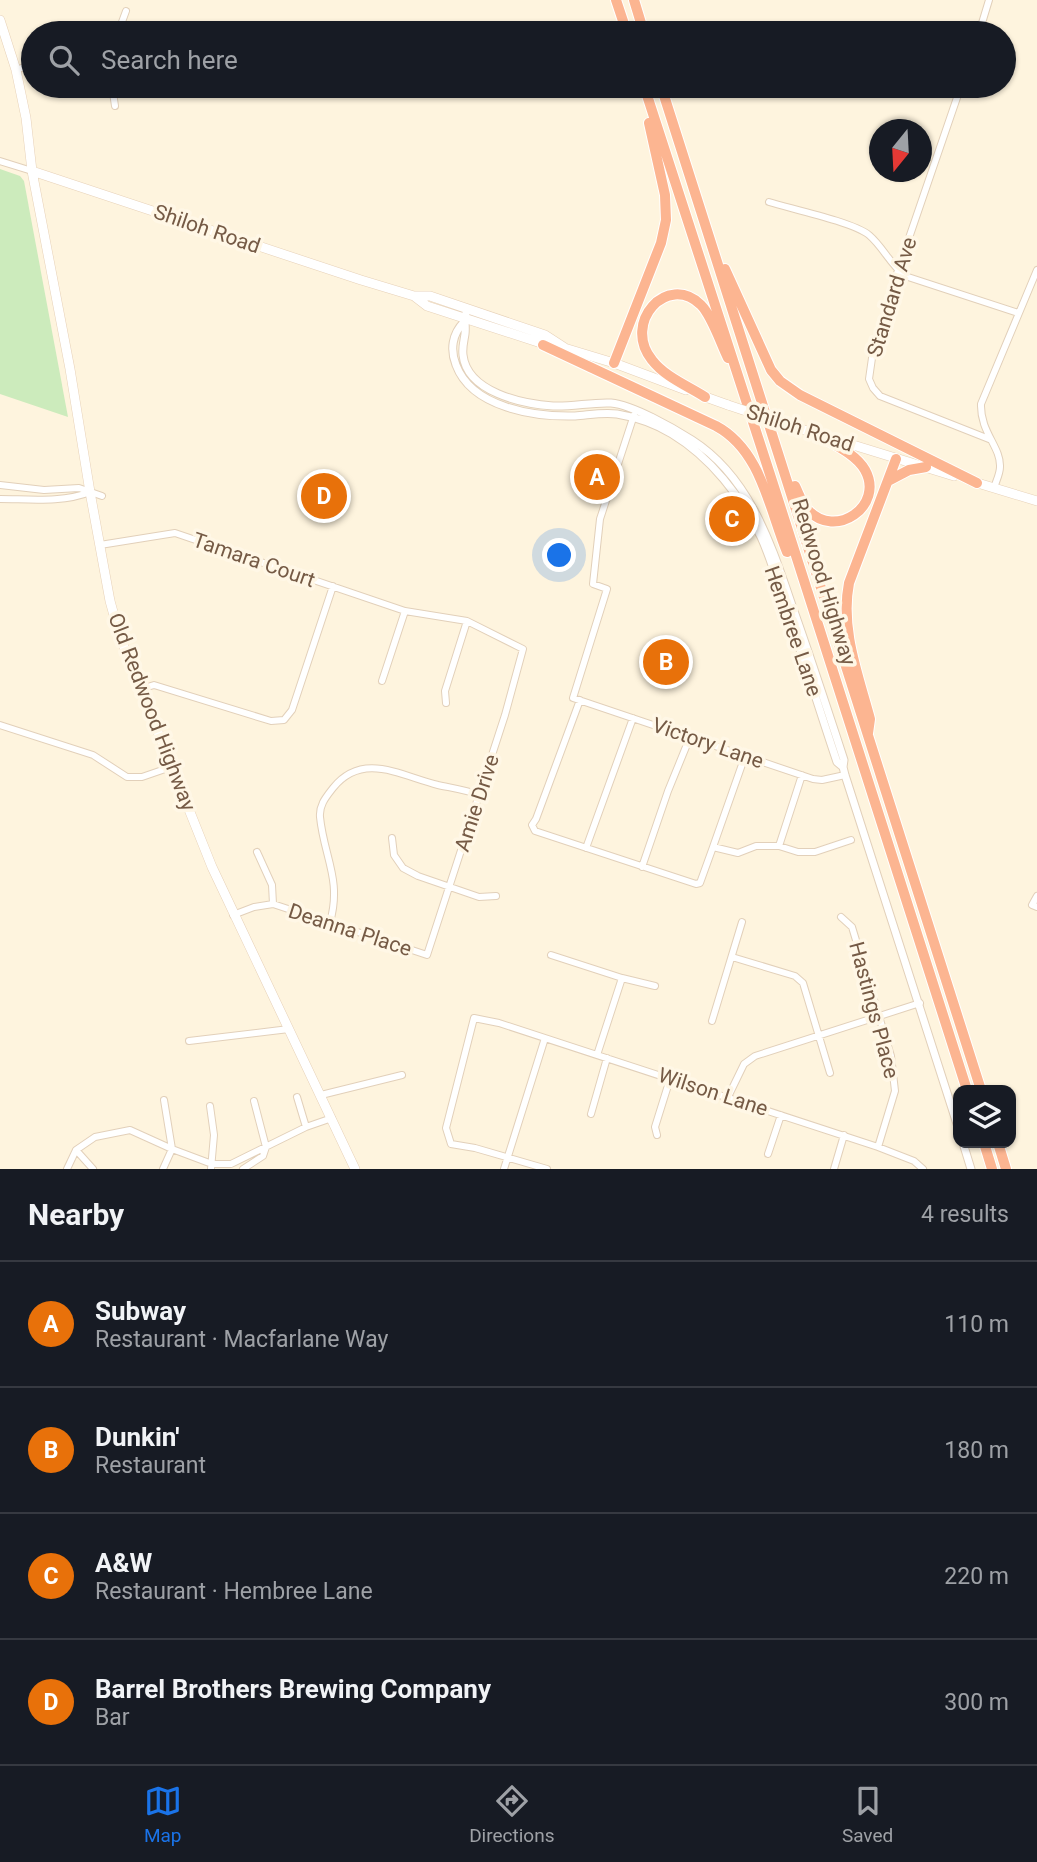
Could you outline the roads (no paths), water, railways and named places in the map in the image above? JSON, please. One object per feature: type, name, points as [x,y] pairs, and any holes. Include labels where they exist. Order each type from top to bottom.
[{"type":"highway","points":[[616,0],[622,21]]},
{"type":"highway","points":[[634,0],[640,21]]},
{"type":"highway","points":[[614,363],[661,243],[666,220],[665,195],[645,98]]},
{"type":"highway","name":"Redwood Highway","points":[[646,98],[747,398],[811,607],[965,1085]]},
{"type":"highway","name":"Redwood Highway","points":[[665,98],[979,1085]]},
{"type":"highway","points":[[704,221],[771,370],[780,381],[800,395],[977,482]]},
{"type":"highway","points":[[705,397],[663,371],[646,350],[641,334],[644,318],[652,306],[665,298],[685,297],[705,309],[747,398]]},
{"type":"highway","points":[[542,345],[716,426],[738,442],[756,469],[785,548],[811,607]]},
{"type":"highway","points":[[774,437],[804,506],[818,519],[842,522],[854,517],[864,506],[869,491],[868,477],[860,463],[818,435]]},
{"type":"highway","points":[[867,736],[870,719],[847,629],[846,598],[849,583],[896,458]]},
{"type":"highway","points":[[888,481],[909,470],[926,467]]},
{"type":"highway","points":[[986,1148],[992,1169]]},
{"type":"highway","points":[[1000,1148],[1006,1169]]},
{"type":"main road","name":"Old Redwood Highway","points":[[0,20],[21,94]]},
{"type":"main road","name":"Old Redwood Highway","points":[[22,98],[32,171],[112,610],[141,689],[233,915],[355,1169]]},
{"type":"main road","name":"Shiloh Road","points":[[32,171],[414,296],[427,306],[545,335],[565,348]]},
{"type":"main road","name":"Shiloh Road","points":[[465,316],[542,345],[565,348],[614,363],[818,435],[1037,501]]},
{"type":"street","points":[[983,21],[989,0]]},
{"type":"street","points":[[122,21],[126,10]]},
{"type":"street","points":[[16,70],[21,68]]},
{"type":"street","points":[[114,98],[115,106]]},
{"type":"street","name":"Standard Ave","points":[[957,98],[898,270],[872,358],[869,379],[880,396],[989,439]]},
{"type":"street","name":"Shiloh Road","points":[[0,161],[32,171]]},
{"type":"street","points":[[769,202],[862,230],[876,242],[898,270],[915,280],[1018,313]]},
{"type":"street","points":[[994,488],[1000,463],[999,455],[989,439],[980,415],[981,404],[1037,271]]},
{"type":"street","name":"Hembree Lane","points":[[465,316],[463,356],[470,374],[487,388],[518,400],[552,406],[613,403],[634,414],[667,424],[696,442],[736,481],[760,519],[844,760],[844,771],[953,1111]]},
{"type":"street","name":"Hembree Lane","points":[[465,316],[454,336],[453,358],[460,377],[478,395],[508,407],[537,414],[634,414]]},
{"type":"street","points":[[537,414],[546,410],[572,411],[579,406]]},
{"type":"street","points":[[634,414],[600,519],[593,584],[607,589],[576,699],[533,829],[642,867],[696,884],[701,883],[746,756]]},
{"type":"street","points":[[0,485],[44,490],[79,488],[102,496]]},
{"type":"street","points":[[0,499],[57,498],[80,496],[90,492]]},
{"type":"street","name":"Tamara Court","points":[[100,545],[175,533],[405,611],[467,621],[523,649]]},
{"type":"street","points":[[141,689],[154,685],[271,721],[284,720],[292,710],[333,586]]},
{"type":"street","points":[[382,681],[405,611]]},
{"type":"street","points":[[446,703],[445,691],[467,621]]},
{"type":"street","name":"Amie Drive","points":[[428,955],[480,795],[523,649]]},
{"type":"street","name":"Victory Lane","points":[[576,699],[802,775],[822,780],[844,771]]},
{"type":"street","points":[[586,848],[633,718]]},
{"type":"street","points":[[0,726],[93,755],[127,777],[142,777],[172,767]]},
{"type":"street","points":[[642,867],[690,737]]},
{"type":"street","points":[[330,922],[336,887],[319,812],[323,800],[336,784],[352,774],[373,767],[391,769],[480,795]]},
{"type":"street","points":[[779,846],[802,775]]},
{"type":"street","points":[[392,838],[394,855],[403,868],[418,876],[479,897],[496,895]]},
{"type":"street","points":[[713,847],[738,853],[757,846],[779,846],[798,852],[816,852],[851,840]]},
{"type":"street","points":[[257,852],[272,885],[273,904]]},
{"type":"street","points":[[1037,896],[1032,905],[1037,907]]},
{"type":"street","name":"Deanna Place","points":[[233,915],[254,906],[273,904],[428,955]]},
{"type":"street","name":"Hastings Place","points":[[841,917],[852,927],[891,1056],[895,1091],[878,1147]]},
{"type":"street","points":[[712,1021],[742,922]]},
{"type":"street","points":[[551,955],[655,986]]},
{"type":"street","points":[[732,957],[794,976],[803,984],[830,1073]]},
{"type":"street","points":[[597,1055],[622,978]]},
{"type":"street","points":[[727,1097],[744,1064],[755,1056],[920,1003]]},
{"type":"street","name":"Wilson Lane","points":[[508,1158],[451,1144],[446,1128],[474,1018],[499,1023],[844,1135],[902,1155],[923,1169]]},
{"type":"street","points":[[189,1041],[289,1029]]},
{"type":"street","points":[[504,1169],[545,1038]]},
{"type":"street","points":[[591,1114],[607,1058]]},
{"type":"street","points":[[321,1095],[402,1075]]},
{"type":"street","points":[[657,1135],[655,1127],[670,1079]]},
{"type":"street","points":[[297,1097],[306,1128]]},
{"type":"street","points":[[163,1169],[172,1149],[164,1100]]},
{"type":"street","points":[[243,1169],[263,1157],[266,1147],[254,1101]]},
{"type":"street","points":[[211,1106],[214,1135],[211,1166]]},
{"type":"street","points":[[768,1154],[781,1115]]},
{"type":"street","points":[[67,1169],[76,1150],[94,1137],[130,1130],[211,1166],[231,1167],[266,1147],[332,1118]]},
{"type":"street","points":[[834,1169],[844,1135]]},
{"type":"street","points":[[965,1148],[971,1169]]},
{"type":"street","points":[[76,1150],[93,1169]]},
{"type":"street","points":[[508,1158],[547,1169]]},
{"type":"place","name":"Subway","points":[[597,477]]},
{"type":"place","name":"Barrel Brothers Brewing Company","points":[[324,496]]},
{"type":"place","name":"A&W","points":[[732,519]]},
{"type":"place","name":"Dunkin'","points":[[666,662]]}]
